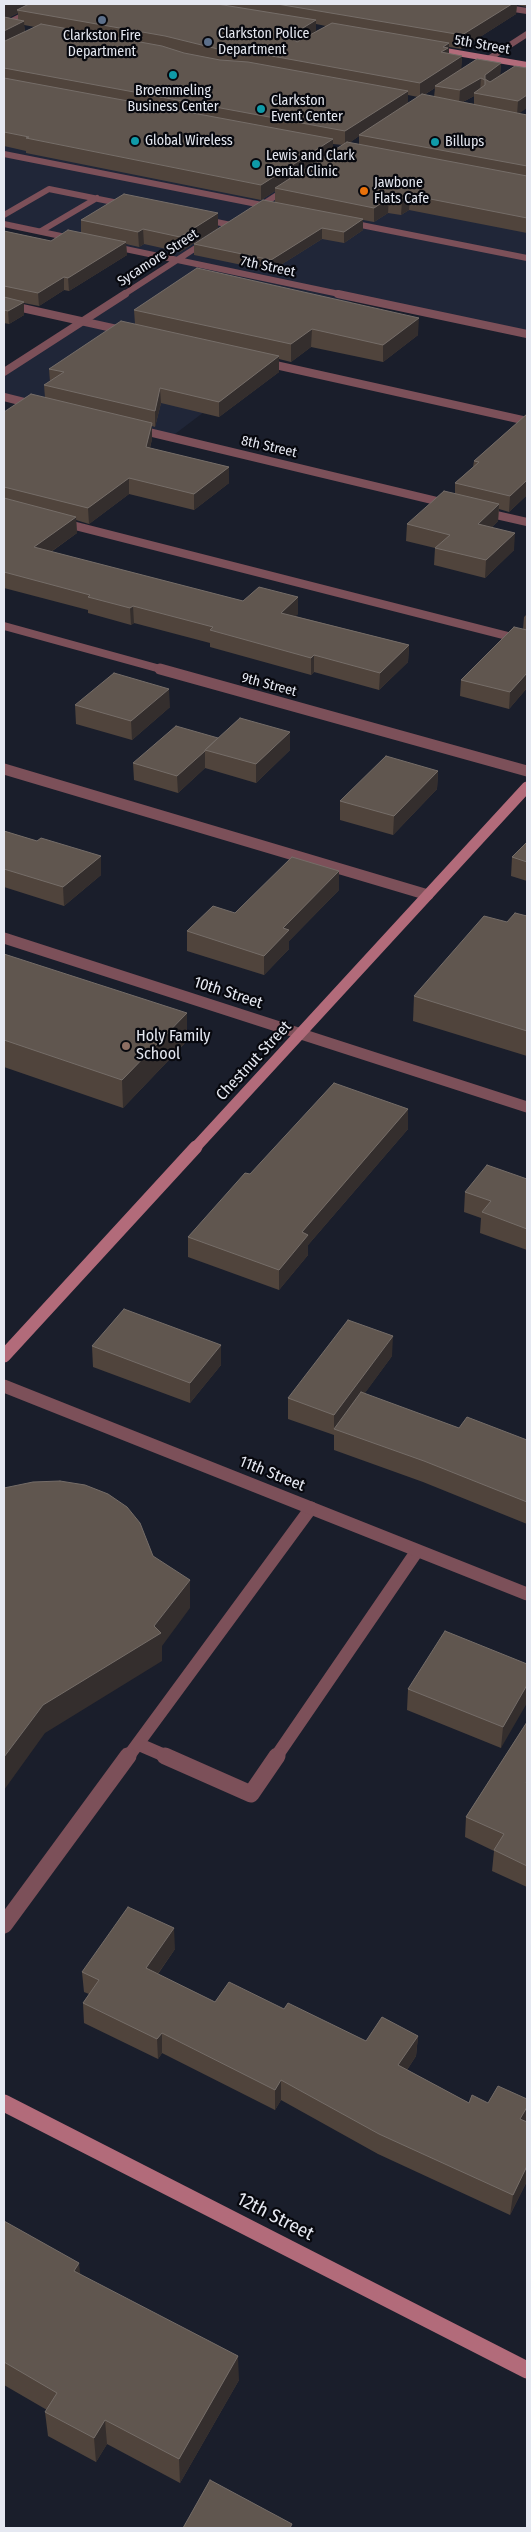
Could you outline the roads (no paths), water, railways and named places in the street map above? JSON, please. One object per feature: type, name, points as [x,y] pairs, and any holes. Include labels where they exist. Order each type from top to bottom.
[{"type":"street","points":[[4,26],[46,4]]},
{"type":"street","points":[[480,4],[527,11]]},
{"type":"street","points":[[4,26],[13,28]]},
{"type":"street","points":[[474,68],[527,34]]},
{"type":"street","name":"5th Street","points":[[423,48],[527,65]]},
{"type":"street","points":[[519,70],[527,65]]},
{"type":"street","points":[[4,154],[281,209]]},
{"type":"street","points":[[246,215],[292,185]]},
{"type":"street","points":[[4,215],[49,189],[135,206]]},
{"type":"street","points":[[40,231],[97,198]]},
{"type":"street","points":[[193,218],[231,225]]},
{"type":"street","name":"Sycamore Street","points":[[224,230],[239,220]]},
{"type":"street","points":[[338,220],[527,258]]},
{"type":"street","points":[[4,224],[80,240]]},
{"type":"street","name":"Sycamore Street","points":[[4,372],[216,235]]},
{"type":"street","name":"7th Street","points":[[99,244],[527,334]]},
{"type":"street","points":[[4,304],[130,332]]},
{"type":"street","points":[[256,360],[527,421]]},
{"type":"street","points":[[4,398],[41,406]]},
{"type":"street","name":"8th Street","points":[[124,426],[460,506]]},
{"type":"street","points":[[470,508],[527,522]]},
{"type":"street","points":[[51,520],[527,641]]},
{"type":"street","name":"9th Street","points":[[4,626],[527,771]]},
{"type":"street","points":[[4,769],[428,895]]},
{"type":"street","name":"Chestnut Street","points":[[4,1356],[527,787]]},
{"type":"street","name":"10th Street","points":[[4,938],[527,1107]]},
{"type":"street","name":"11th Street","points":[[4,1386],[527,1594]]},
{"type":"street","points":[[4,1926],[311,1508]]},
{"type":"street","points":[[138,1744],[251,1794],[417,1551]]},
{"type":"street","name":"12th Street","points":[[4,2103],[527,2370]]},
{"type":"place","name":"Clarkston Fire Department","points":[[102,20]]},
{"type":"place","name":"Clarkston Police Department","points":[[208,42]]},
{"type":"place","name":"Broemmeling Business Center","points":[[173,75]]},
{"type":"place","name":"Clarkston Event Center","points":[[261,109]]},
{"type":"place","name":"Global Wireless","points":[[135,141]]},
{"type":"place","name":"Billups","points":[[435,142]]},
{"type":"place","name":"Lewis and Clark Dental Clinic","points":[[256,164]]},
{"type":"place","name":"Jawbone Flats Cafe","points":[[364,191]]},
{"type":"place","name":"Holy Family School","points":[[126,1046]]}]
